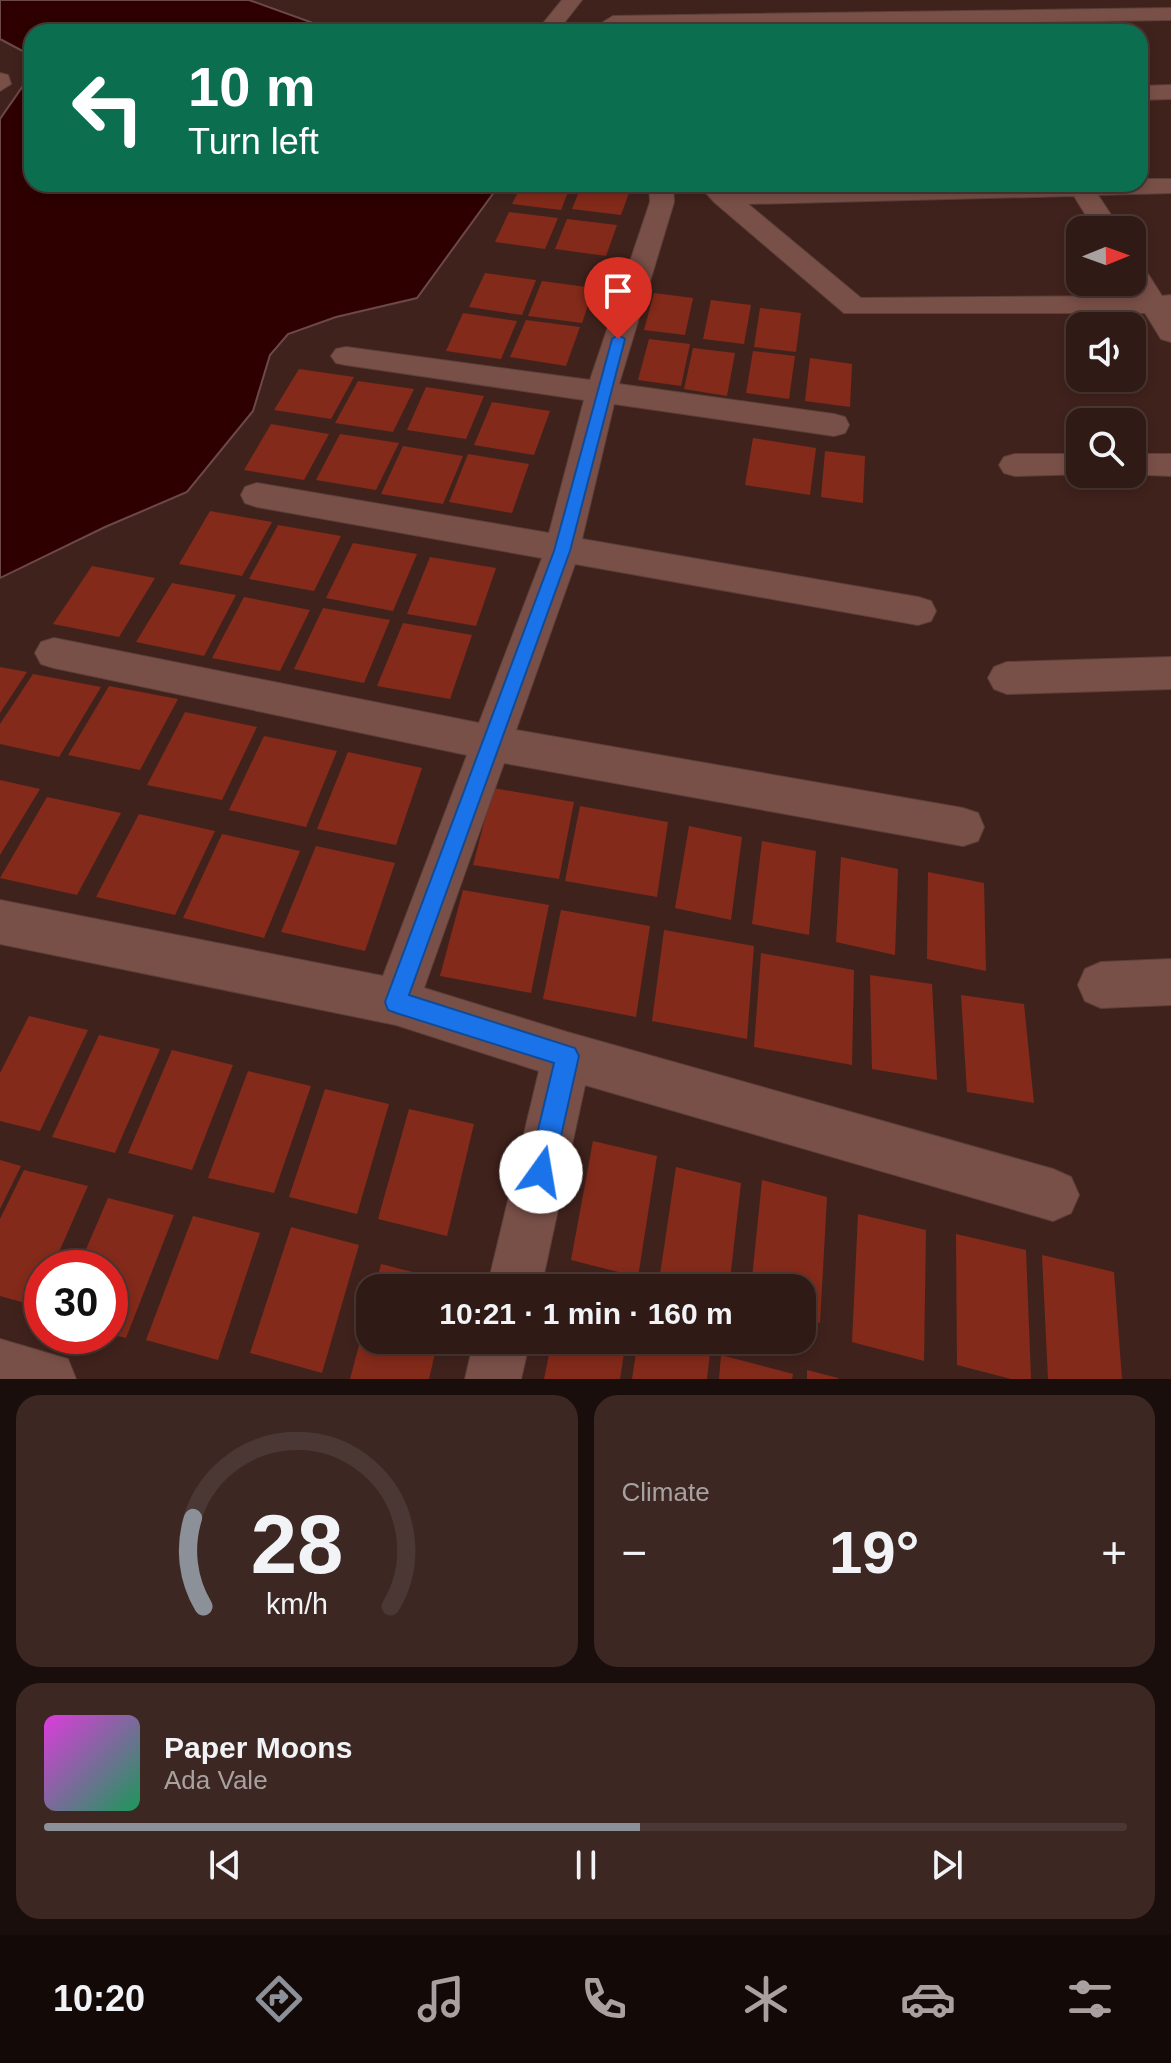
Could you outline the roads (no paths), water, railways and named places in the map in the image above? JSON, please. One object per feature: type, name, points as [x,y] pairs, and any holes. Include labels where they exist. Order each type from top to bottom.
[{"type":"street","points":[[552,24],[572,0]]},
{"type":"street","points":[[613,24],[614,0]]},
{"type":"street","points":[[712,24],[1171,14]]},
{"type":"street","points":[[1148,93],[1171,92]]},
{"type":"street","points":[[1148,186],[1171,186]]},
{"type":"street","points":[[396,1002],[562,551],[601,394],[662,202],[661,192]]},
{"type":"street","points":[[719,192],[854,307],[1163,304]]},
{"type":"street","points":[[1084,192],[1099,216]]},
{"type":"street","points":[[1146,285],[1163,304],[1171,333]]},
{"type":"street","points":[[346,356],[834,425]]},
{"type":"street","points":[[1015,465],[1066,465]]},
{"type":"street","points":[[1146,465],[1171,465]]},
{"type":"street","points":[[257,495],[562,551],[918,611]]},
{"type":"street","points":[[54,653],[491,743],[963,827]]},
{"type":"street","points":[[1007,678],[1171,673]]},
{"type":"street","points":[[0,922],[396,1002],[567,1056],[1053,1195]]},
{"type":"street","points":[[1101,985],[1171,982]]},
{"type":"street","points":[[517,1274],[567,1056]]},
{"type":"street","points":[[493,1379],[499,1354]]},
{"type":"street","points":[[0,1367],[48,1379]]}]
